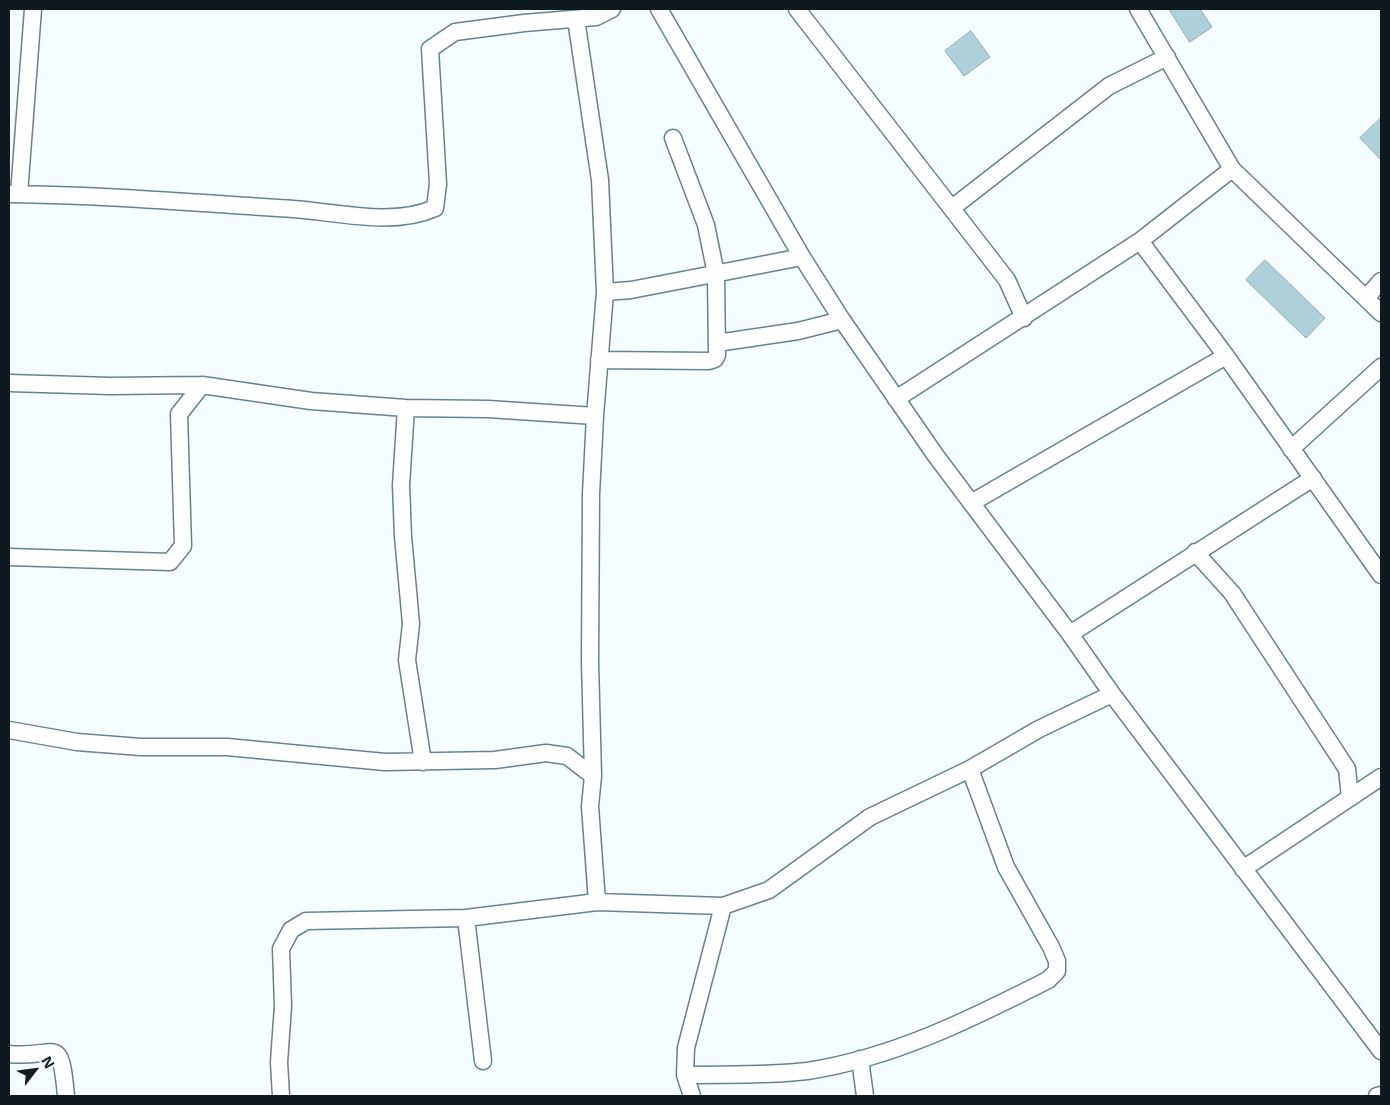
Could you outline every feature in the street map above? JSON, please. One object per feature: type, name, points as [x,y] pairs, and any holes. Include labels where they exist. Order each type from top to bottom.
[{"type":"street","points":[[33,9],[14,194],[310,210],[382,217],[423,213],[435,208],[438,184],[430,48],[455,32],[596,17],[612,9]]},
{"type":"street","points":[[659,9],[802,256],[842,320],[896,399],[971,503],[1070,634],[1112,694],[1381,1051]]},
{"type":"street","points":[[797,9],[1006,280],[1024,318]]},
{"type":"street","points":[[1138,9],[1232,169],[1366,297],[1381,314]]},
{"type":"street","points":[[576,19],[600,180],[605,292],[591,494],[590,662],[593,776],[590,806],[598,902]]},
{"type":"street","points":[[952,208],[1047,132],[1109,86],[1167,57]]},
{"type":"street","points":[[599,360],[708,361],[715,360],[717,355],[716,274],[706,225],[672,138]]},
{"type":"street","points":[[896,399],[1024,318],[1140,241],[1232,169]]},
{"type":"street","points":[[1140,241],[1226,356],[1381,576]]},
{"type":"street","points":[[605,292],[630,290],[802,256]]},
{"type":"street","points":[[1366,297],[1381,281]]},
{"type":"street","points":[[716,343],[798,330],[842,320]]},
{"type":"street","points":[[971,503],[1226,356]]},
{"type":"street","points":[[1291,449],[1381,367]]},
{"type":"street","points":[[9,383],[110,386],[202,385],[311,400],[406,408],[488,409],[595,416]]},
{"type":"street","points":[[9,558],[170,562],[183,546],[179,414],[202,385]]},
{"type":"street","points":[[406,408],[401,485],[402,536],[411,624],[407,660],[423,762]]},
{"type":"street","points":[[1070,634],[1313,478]]},
{"type":"street","points":[[1195,552],[1232,593],[1348,769],[1350,797]]},
{"type":"street","points":[[281,1096],[279,1062],[283,1006],[281,949],[290,930],[306,921],[466,918],[598,902],[723,906],[769,890],[870,818],[970,769],[1039,730],[1112,694]]},
{"type":"street","points":[[9,730],[96,743],[141,746],[227,747],[385,762],[495,760],[546,753],[567,756],[593,776]]},
{"type":"street","points":[[685,1075],[768,1074],[806,1071],[860,1059],[934,1035],[1048,980],[1057,971],[1057,961],[1051,947],[1006,866],[970,769]]},
{"type":"street","points":[[1348,769],[1378,779]]},
{"type":"street","points":[[1243,869],[1378,779]]},
{"type":"street","points":[[692,1096],[685,1075],[686,1048],[723,906]]},
{"type":"street","points":[[466,918],[483,1061]]},
{"type":"street","points":[[9,1054],[52,1052],[59,1056],[63,1062],[66,1096]]},
{"type":"street","points":[[860,1059],[864,1096]]},
{"type":"street","points":[[1377,1096],[1381,1095]]},
{"type":"building","points":[[1169,9],[1200,9],[1212,27],[1190,42]]},
{"type":"building","points":[[971,31],[990,57],[964,76],[945,51]]},
{"type":"building","points":[[1381,118],[1381,160],[1360,138]]},
{"type":"building","points":[[1265,260],[1325,318],[1306,338],[1246,280]]}]
